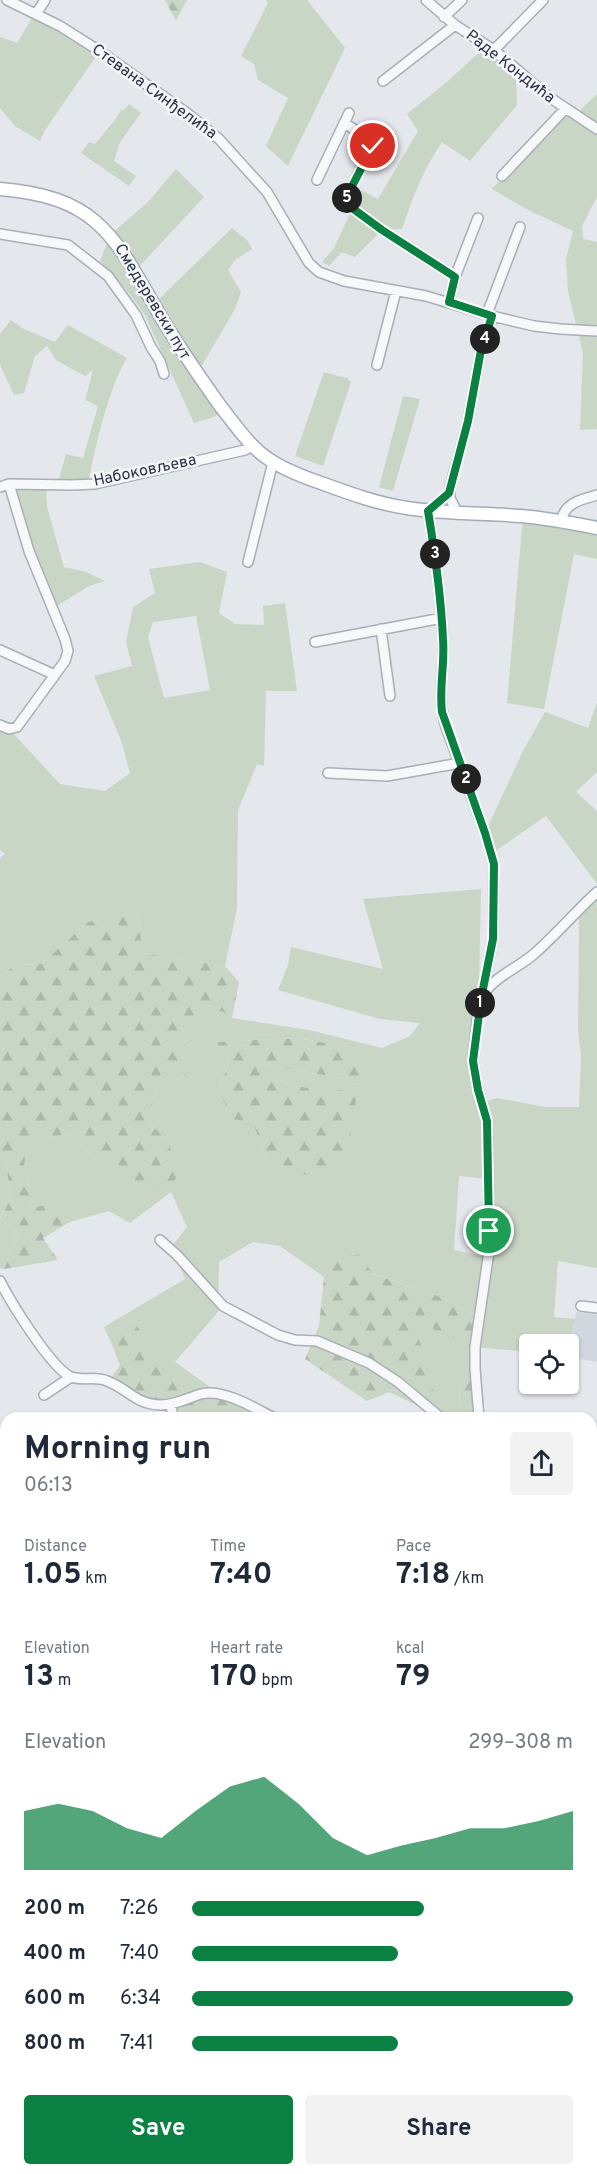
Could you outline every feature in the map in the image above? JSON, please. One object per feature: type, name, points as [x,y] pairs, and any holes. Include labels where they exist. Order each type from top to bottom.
[{"type":"main road","name":"Смедеревски пут","points":[[0,189],[35,193],[63,202],[90,217],[110,235],[126,256],[183,354],[253,446],[273,462],[312,480],[376,501],[428,511],[523,516],[597,528]]},
{"type":"street","name":"Стевана Синђелића","points":[[7,0],[60,26],[98,50],[219,139],[267,192],[309,263],[319,272],[344,281],[449,302],[489,315],[550,328],[597,330]]},
{"type":"street","points":[[36,14],[45,0]]},
{"type":"street","name":"Раде Кондића","points":[[426,0],[444,17],[494,50],[549,97],[597,129]]},
{"type":"street","points":[[444,17],[462,0]]},
{"type":"street","points":[[494,50],[543,0]]},
{"type":"street","points":[[383,81],[455,25]]},
{"type":"street","points":[[502,176],[566,109]]},
{"type":"street","points":[[317,180],[349,112]]},
{"type":"street","points":[[344,123],[372,140],[373,144],[349,192],[347,200],[350,207],[455,277]]},
{"type":"street","points":[[449,302],[455,277],[478,218]]},
{"type":"street","points":[[479,1412],[475,1347],[489,1251],[489,1231],[487,1121],[473,1061],[481,999],[493,939],[494,864],[441,707],[442,618],[428,511],[449,493],[468,421],[489,315],[520,227]]},
{"type":"street","name":"Смедеревски пут","points":[[0,234],[68,245],[108,276],[136,315],[160,361],[164,374]]},
{"type":"street","points":[[377,365],[396,291]]},
{"type":"street","name":"Набоковљева","points":[[3,484],[72,486],[95,484],[245,450],[253,446]]},
{"type":"street","points":[[248,562],[273,462]]},
{"type":"street","points":[[0,725],[9,729],[17,727],[66,660],[68,651],[3,484]]},
{"type":"street","points":[[449,493],[457,512]]},
{"type":"street","points":[[561,521],[562,514],[569,506],[597,495]]},
{"type":"street","points":[[315,642],[442,618]]},
{"type":"street","points":[[381,629],[390,696]]},
{"type":"street","points":[[0,650],[55,675]]},
{"type":"street","points":[[328,773],[387,777],[460,763]]},
{"type":"street","points":[[481,999],[494,981],[522,965],[597,892]]},
{"type":"street","points":[[160,1240],[177,1255],[223,1306],[278,1335],[295,1340],[316,1341],[369,1363],[398,1382],[434,1412]]},
{"type":"street","points":[[0,1281],[29,1330],[71,1377],[109,1381],[136,1400],[153,1404],[171,1405],[203,1393],[220,1394],[262,1412]]},
{"type":"street","points":[[581,1306],[597,1308]]},
{"type":"street","points":[[44,1395],[71,1377]]},
{"type":"street","points":[[171,1405],[172,1412]]},
{"type":"shaded area","points":[[576,1312],[597,1315],[597,1362],[579,1359],[579,1334],[573,1334]]},
{"type":"green space","points":[[165,0],[187,0],[176,21]]},
{"type":"green space","points":[[266,0],[307,0],[345,48],[288,166],[266,146],[288,98],[258,80],[254,64],[241,56],[268,3]]},
{"type":"green space","points":[[32,18],[60,31],[97,55],[45,130],[40,141],[15,126],[0,108],[0,37],[17,43]]},
{"type":"green space","points":[[484,48],[516,80],[517,105],[470,161],[442,142],[419,184],[402,229],[382,230],[355,257],[342,252],[329,266],[322,262],[334,248],[361,190],[378,199],[418,131],[407,114]]},
{"type":"green space","points":[[597,94],[597,197],[582,226],[583,239],[597,242],[597,429],[580,430],[583,353],[568,291],[566,259],[573,231],[530,211],[492,189],[565,109],[575,115]]},
{"type":"green space","points":[[129,104],[141,113],[120,142],[114,161],[136,176],[129,186],[81,153],[89,142],[95,144],[121,110]]},
{"type":"green space","points":[[176,169],[204,197],[135,271],[157,309],[160,298],[232,228],[248,241],[252,249],[235,260],[228,270],[241,292],[235,309],[197,374],[224,410],[214,417],[194,423],[145,315],[100,261],[110,235],[148,202]]},
{"type":"green space","points":[[11,320],[22,328],[55,342],[68,325],[127,358],[108,402],[88,484],[57,485],[66,454],[83,458],[98,406],[85,400],[93,370],[85,376],[56,360],[47,346],[35,356],[24,393],[14,395],[0,365],[0,334]]},
{"type":"green space","points":[[324,372],[347,378],[351,382],[323,466],[295,456]]},
{"type":"green space","points":[[403,396],[420,399],[393,491],[379,487]]},
{"type":"green space","points":[[9,484],[46,485],[47,507],[64,567],[86,572],[105,581],[89,586],[52,609]]},
{"type":"green space","points":[[523,516],[597,528],[597,559],[574,554],[544,709],[507,703]]},
{"type":"green space","points":[[200,562],[227,572],[219,613],[235,624],[264,625],[263,606],[285,603],[297,691],[266,691],[264,766],[257,764],[238,810],[237,908],[225,966],[143,953],[137,913],[88,922],[41,964],[15,965],[0,977],[0,858],[5,854],[0,850],[0,726],[9,729],[60,784],[105,791],[130,773],[122,743],[94,676],[132,666],[126,642],[133,607],[155,593],[149,569]],"holes":[[[196,616],[210,690],[164,698],[148,637],[153,622]]]},
{"type":"green space","points":[[597,702],[597,772],[576,792],[597,811],[597,884],[546,816],[494,852],[485,833],[523,751],[545,712],[588,728]]},
{"type":"green space","points":[[481,889],[478,1036],[473,1061],[483,1102],[497,1098],[545,1107],[579,1107],[581,1056],[578,1030],[579,917],[597,890],[597,1268],[558,1261],[554,1317],[575,1319],[572,1334],[519,1334],[519,1351],[475,1347],[475,1369],[460,1376],[459,1412],[452,1412],[432,1388],[426,1375],[416,1333],[426,1325],[446,1333],[480,1318],[438,1296],[334,1260],[324,1277],[280,1246],[253,1242],[219,1262],[218,1312],[175,1362],[220,1394],[203,1393],[163,1370],[133,1319],[110,1340],[104,1327],[185,1279],[172,1246],[187,1227],[171,1192],[130,1223],[109,1211],[70,1222],[65,1203],[32,1208],[24,1164],[30,1143],[73,1132],[94,1159],[166,1139],[148,1121],[157,1085],[185,1076],[184,1022],[222,1011],[232,1018],[309,1030],[382,1048],[410,1036],[420,1023],[380,1019],[278,990],[288,965],[291,947],[383,969],[363,899]],"holes":[[[297,1038],[350,1047],[355,1081],[264,1064],[258,1070],[289,1084],[327,1092],[358,1087],[266,1158],[253,1123],[219,1091],[230,1057],[216,1042]],[[459,1176],[488,1179],[487,1257],[454,1250]]]},
{"type":"green space","points":[[137,913],[143,953],[225,966],[239,982],[232,1018],[222,1011],[185,1022],[185,1076],[157,1085],[148,1121],[166,1139],[179,1168],[171,1192],[136,1181],[94,1159],[73,1132],[30,1143],[24,1164],[32,1207],[66,1203],[70,1222],[43,1238],[58,1260],[4,1269],[17,1234],[0,1218],[10,1200],[6,1156],[0,1158],[0,977],[15,965],[41,964],[88,922]]},
{"type":"green space","points":[[297,1038],[350,1047],[363,1068],[355,1081],[264,1064],[259,1070],[289,1084],[327,1092],[358,1087],[348,1149],[325,1183],[266,1158],[253,1123],[233,1119],[219,1091],[230,1058],[216,1042]]},
{"type":"green space","points":[[6,1156],[10,1200],[0,1217],[0,1158]]},
{"type":"green space","points":[[0,1218],[17,1234],[4,1269],[0,1268]]},
{"type":"green space","points":[[359,1254],[373,1274],[438,1296],[480,1318],[475,1347],[426,1326],[416,1333],[422,1347],[424,1365],[438,1375],[432,1388],[452,1412],[431,1412],[389,1392],[367,1401],[305,1359],[319,1326],[324,1277],[334,1259]]},
{"type":"green space","points":[[133,1319],[164,1370],[203,1393],[220,1394],[262,1412],[172,1412],[171,1405],[153,1404],[109,1381],[120,1365],[110,1340]]},
{"type":"green space","points":[[475,1369],[479,1412],[459,1412],[460,1375]]},
{"type":"route","points":[[373,146],[349,192],[348,205],[455,277],[449,302],[492,316],[481,350],[468,421],[449,493],[428,511],[438,579],[443,641],[442,712],[494,864],[493,939],[477,1021],[473,1061],[474,1074],[487,1121],[489,1231]]}]
